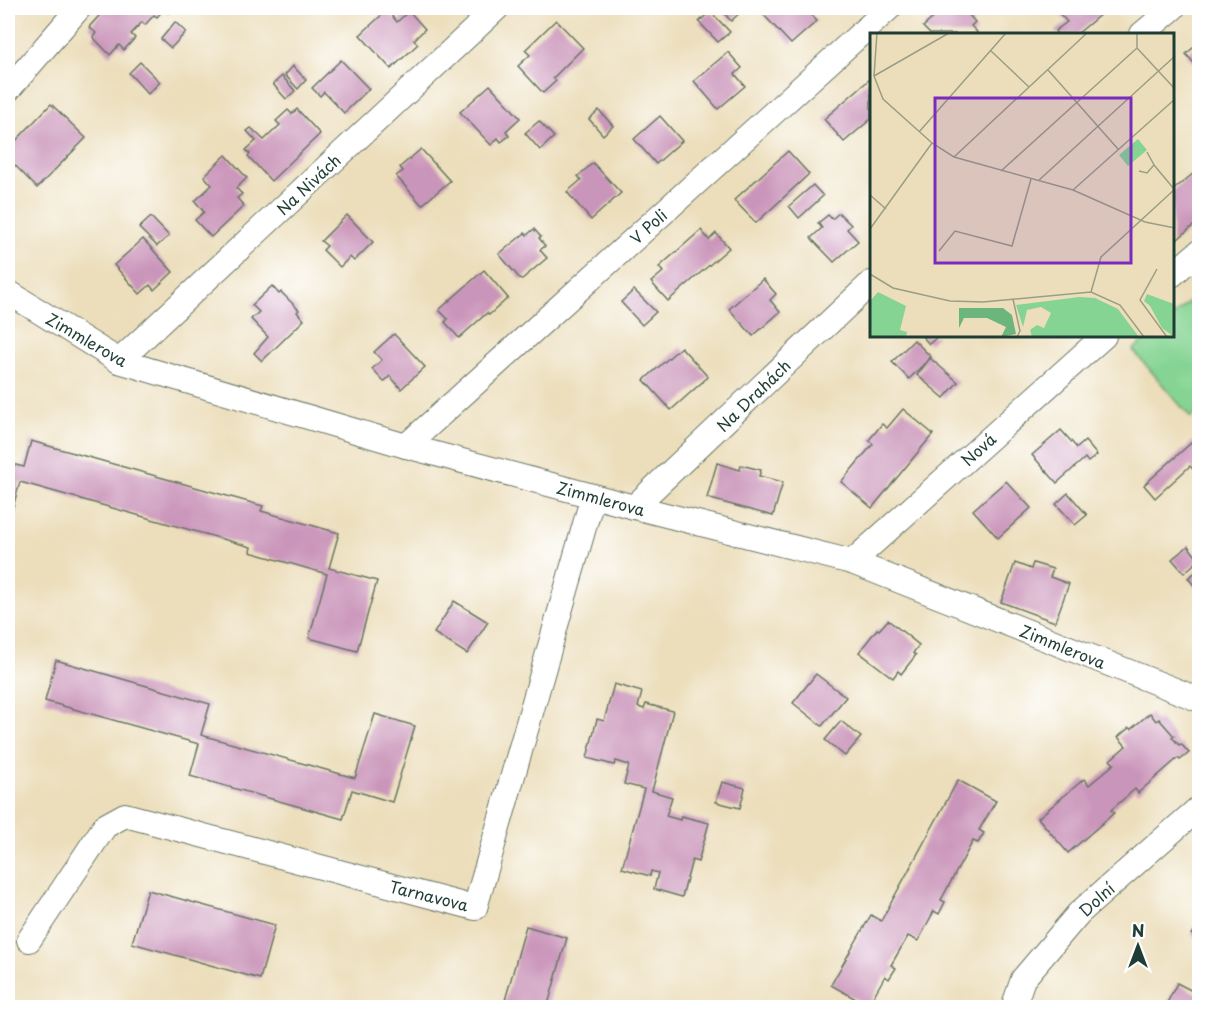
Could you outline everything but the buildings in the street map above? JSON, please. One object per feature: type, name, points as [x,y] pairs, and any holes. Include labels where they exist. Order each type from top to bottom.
[{"type":"street","points":[[8,90],[79,8]]},
{"type":"street","name":"Na Nivách","points":[[119,361],[497,8]]},
{"type":"street","points":[[1143,33],[1173,8]]},
{"type":"street","name":"V Poli","points":[[406,446],[877,18]]},
{"type":"street","points":[[1174,274],[1200,251]]},
{"type":"street","name":"Na Drahách","points":[[634,507],[870,283]]},
{"type":"street","name":"Zimmlerova","points":[[8,292],[119,361],[406,446],[852,562],[1200,700]]},
{"type":"street","name":"Nová","points":[[852,562],[1102,338]]},
{"type":"street","name":"Tarnavova","points":[[29,940],[105,826],[125,815],[475,908],[593,496]]},
{"type":"street","name":"Dolní","points":[[1013,1008],[1023,979],[1079,912],[1200,807]]},
{"type":"green space","points":[[1199,293],[1199,410],[1191,418],[1133,350],[1147,338],[1174,338],[1174,315]]}]
